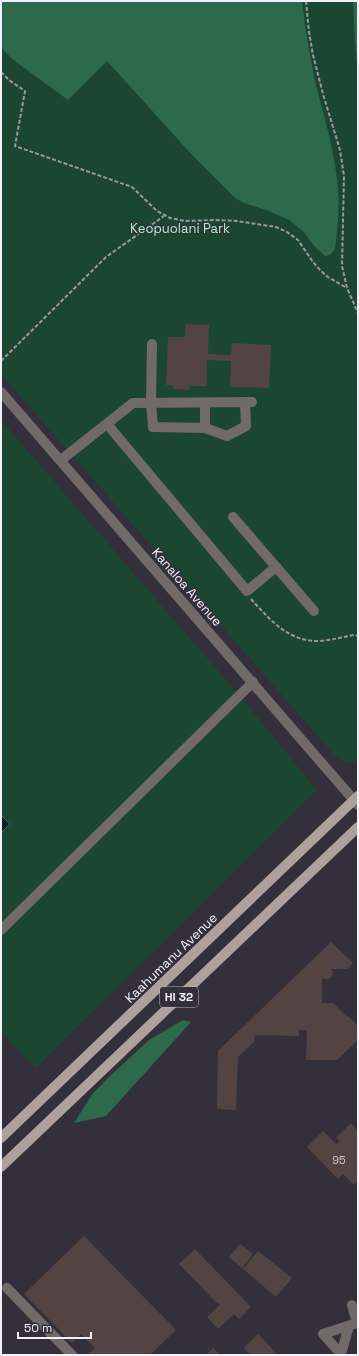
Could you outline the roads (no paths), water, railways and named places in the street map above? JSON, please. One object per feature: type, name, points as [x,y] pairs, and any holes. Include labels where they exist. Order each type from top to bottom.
[{"type":"main road","name":"Kaahumanu Avenue","points":[[1,1138],[357,800]]},
{"type":"main road","name":"HI 32","points":[[1,1167],[358,827]]},
{"type":"street","points":[[60,460],[132,403],[151,403],[205,403],[248,402],[246,426],[228,436],[205,428],[153,427],[151,403],[152,344]]},
{"type":"street","name":"Kanaloa Avenue","points":[[1,392],[357,800]]},
{"type":"street","points":[[205,403],[205,428]]},
{"type":"street","points":[[107,424],[247,592],[276,567]]},
{"type":"street","points":[[233,517],[314,611]]},
{"type":"street","points":[[1,930],[253,682]]},
{"type":"street","points":[[7,1288],[72,1355]]},
{"type":"street","points":[[352,1305],[355,1324]]},
{"type":"park label","name":"Keopuolani Park","points":[[180,228]]}]
